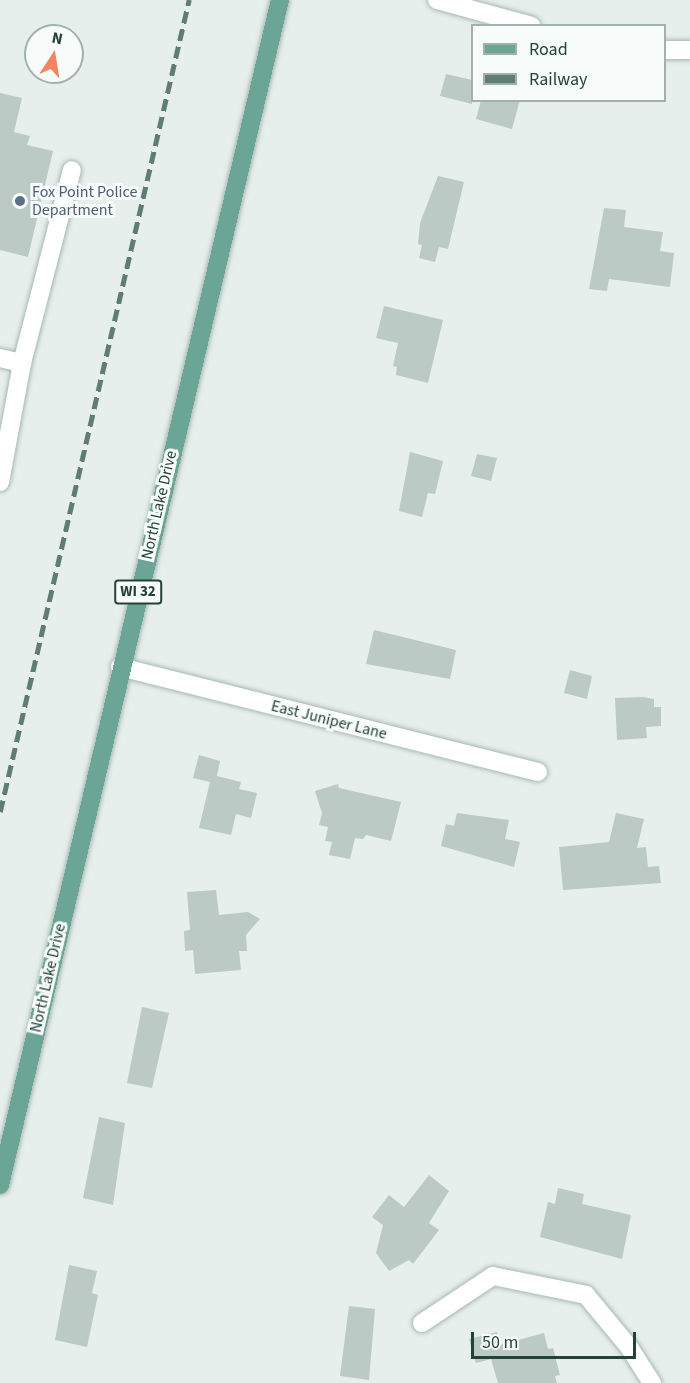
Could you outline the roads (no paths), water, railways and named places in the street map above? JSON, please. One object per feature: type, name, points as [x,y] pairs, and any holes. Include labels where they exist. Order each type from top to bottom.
[{"type":"main road","name":"North Lake Drive","points":[[0,1185],[120,667],[280,0]]},
{"type":"street","points":[[437,0],[525,24]]},
{"type":"street","points":[[666,50],[690,50]]},
{"type":"street","points":[[0,483],[22,363],[72,170]]},
{"type":"street","points":[[0,358],[22,363]]},
{"type":"street","name":"East Juniper Lane","points":[[120,667],[538,772]]},
{"type":"street","points":[[422,1323],[493,1276],[586,1295],[629,1347],[652,1383]]},
{"type":"railway","points":[[0,812],[189,0]]},
{"type":"place","name":"Fox Point Police Department","points":[[20,201]]}]
